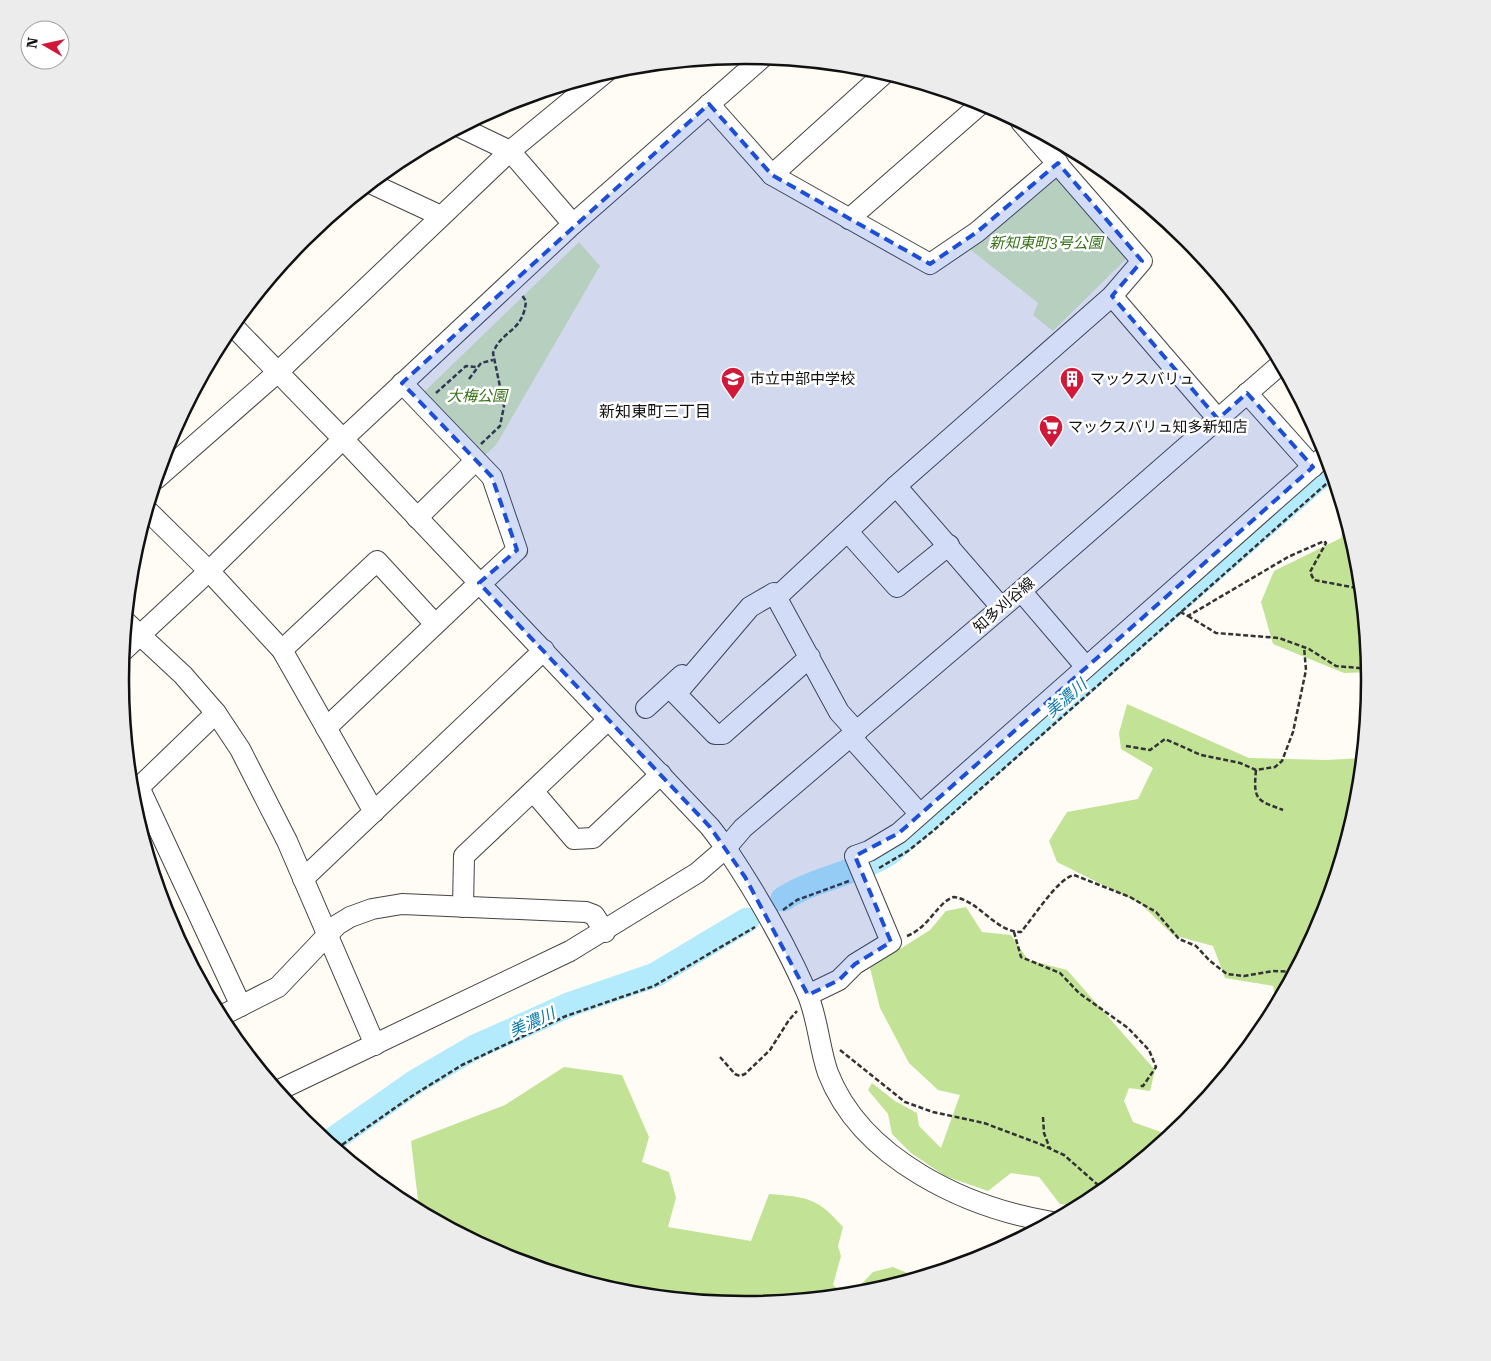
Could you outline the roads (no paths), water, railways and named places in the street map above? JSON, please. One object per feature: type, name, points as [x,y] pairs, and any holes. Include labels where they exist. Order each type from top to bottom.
[{"type":"street","points":[[375,1044],[303,879],[240,749],[216,713],[183,675],[133,628],[209,571],[343,439],[573,224],[755,64]]},
{"type":"street","points":[[772,175],[878,79]]},
{"type":"street","points":[[165,471],[278,372],[510,151],[567,93]]},
{"type":"street","points":[[709,104],[772,175],[930,264],[977,232],[1058,163]]},
{"type":"street","points":[[849,219],[976,108]]},
{"type":"street","points":[[466,131],[510,151],[573,224]]},
{"type":"street","points":[[777,597],[896,486],[1112,296],[1142,261],[1032,135]]},
{"type":"street","points":[[377,186],[441,216]]},
{"type":"street","points":[[1112,296],[1218,419]]},
{"type":"street","points":[[238,331],[544,650],[710,827],[726,848],[769,919],[810,1002],[820,1048],[836,1089],[849,1112],[877,1142],[937,1184],[981,1205],[1044,1220]]},
{"type":"street","name":"知多刈谷線","points":[[283,1088],[528,973],[604,932],[697,873],[726,848],[743,828],[1020,591],[1277,367]]},
{"type":"street","points":[[326,728],[435,624],[517,550],[492,477],[402,383]]},
{"type":"street","points":[[810,1002],[839,980],[855,964],[891,942],[858,864],[886,842],[1320,461],[1247,393]]},
{"type":"street","points":[[417,518],[472,458]]},
{"type":"street","points":[[896,486],[1001,607]]},
{"type":"street","points":[[152,515],[209,571],[282,650],[374,812]]},
{"type":"street","points":[[848,532],[897,587],[949,545]]},
{"type":"street","points":[[282,650],[376,561],[435,624]]},
{"type":"street","points":[[1020,591],[1086,667]]},
{"type":"street","points":[[810,657],[723,734],[715,734],[676,694],[750,607],[774,594],[777,597],[810,657],[839,712],[854,734],[919,813]]},
{"type":"street","points":[[303,879],[544,650]]},
{"type":"street","points":[[646,708],[687,671],[692,674]]},
{"type":"street","points":[[139,787],[216,713]]},
{"type":"street","points":[[463,907],[464,856],[608,720]]},
{"type":"street","points":[[533,791],[574,839],[593,838],[661,774]]},
{"type":"street","points":[[142,805],[241,1006]]},
{"type":"street","points":[[227,1013],[278,987],[328,934],[350,917],[383,906],[402,904],[586,912],[594,915],[604,932]]},
{"type":"waterway","name":"美濃川","points":[[783,899],[809,886],[863,866],[889,853],[1326,471]]},
{"type":"waterway","name":"美濃川","points":[[334,1139],[415,1082],[475,1047],[571,1004],[655,975],[747,920]]},
{"type":"place","name":"市立中部中学校","points":[[733,400]]},
{"type":"place","name":"マックスバリュ","points":[[1072,400]]},
{"type":"place","name":"マックスバリュ知多新知店","points":[[1051,448]]},
{"type":"district","name":"新知東町三丁目","points":[[655,411]]},
{"type":"park label","name":"新知東町3号公園","points":[[1046,243]]},
{"type":"park label","name":"大梅公園","points":[[477,396]]}]
